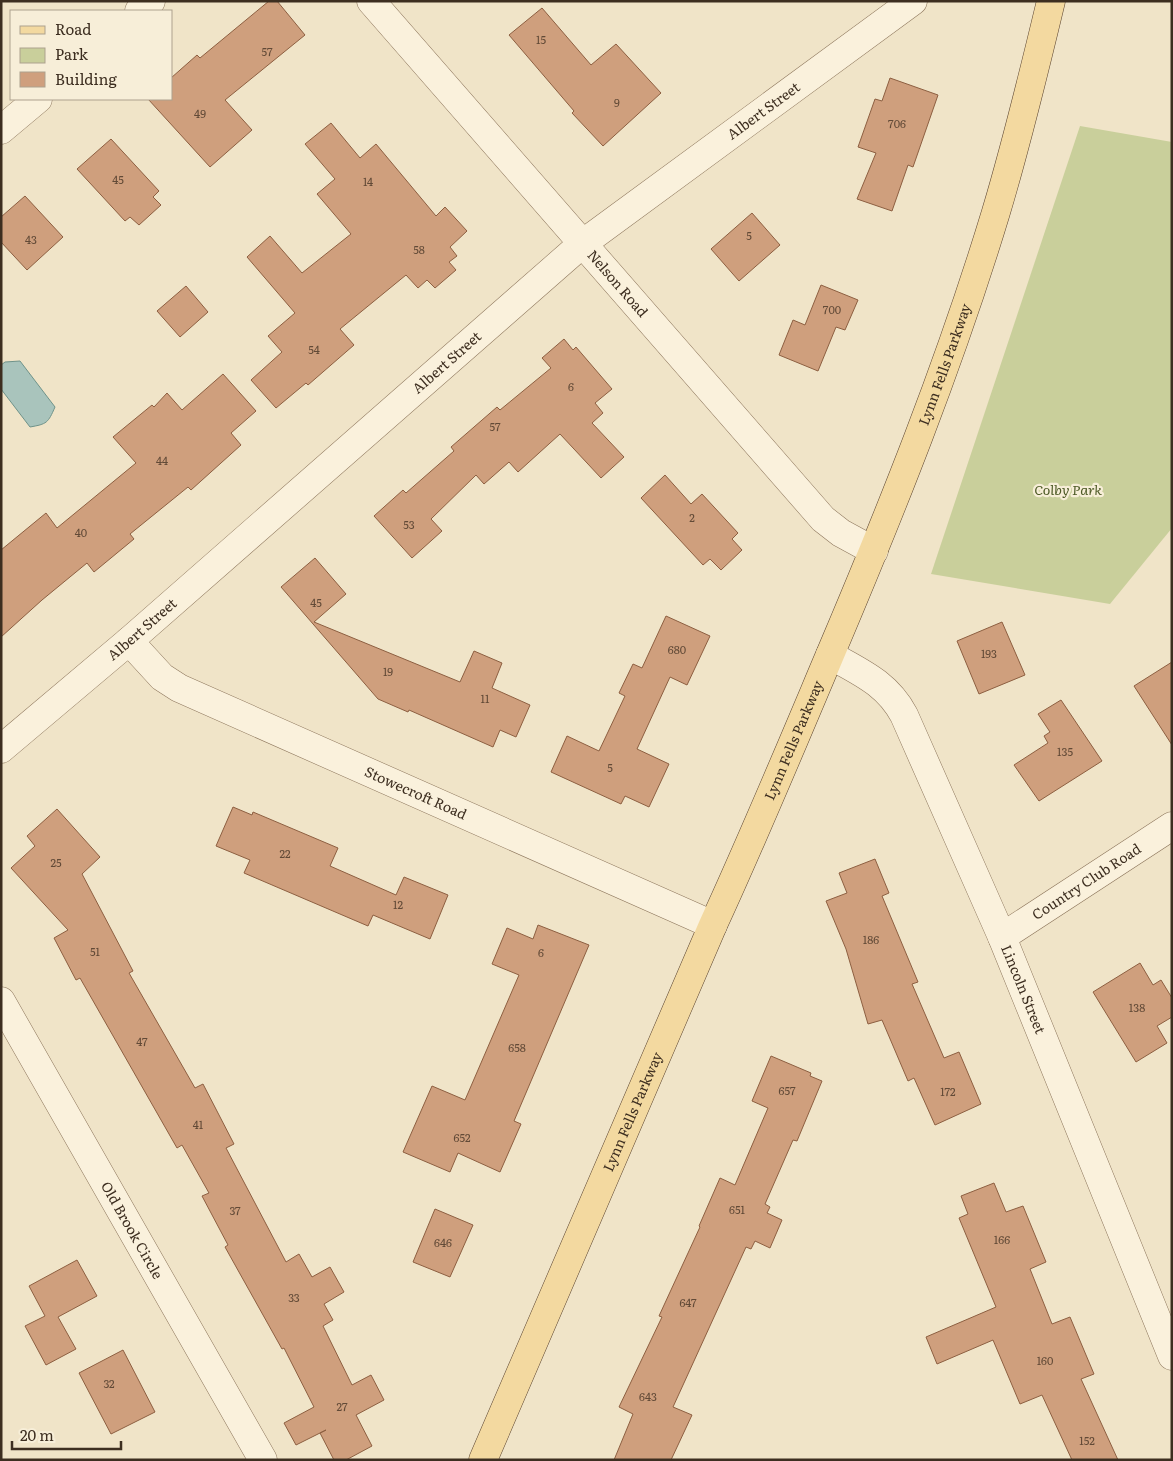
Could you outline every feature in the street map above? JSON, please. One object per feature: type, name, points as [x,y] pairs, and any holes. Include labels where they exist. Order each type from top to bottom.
[{"type":"main road","name":"Lynn Fells Parkway","points":[[483,1460],[713,925],[752,842],[874,551],[959,325],[996,211],[1052,1]]},
{"type":"street","points":[[140,10],[150,1]]},
{"type":"street","name":"Nelson Road","points":[[371,1],[823,519],[841,533],[874,551]]},
{"type":"street","name":"Albert Street","points":[[1,749],[129,641],[582,244],[914,1]]},
{"type":"street","points":[[1,130],[37,100]]},
{"type":"street","name":"Stowecroft Road","points":[[129,641],[162,677],[179,688],[713,925]]},
{"type":"street","name":"Lincoln Street","points":[[830,655],[878,683],[899,706],[1002,937],[1172,1356]]},
{"type":"street","name":"Country Club Road","points":[[1002,937],[1172,826]]},
{"type":"street","name":"Old Brook Circle","points":[[1,1001],[263,1460]]},
{"type":"green space","name":"Colby Park","points":[[1080,126],[1172,142],[1172,528],[1110,604],[931,574]]},
{"type":"water","points":[[20,361],[55,407],[48,420],[40,425],[30,427],[1,389],[1,365],[5,362]]},
{"type":"building","points":[[269,1],[277,1],[305,35],[225,100],[252,130],[210,167],[149,100],[172,100],[172,77],[197,55],[200,58]]},
{"type":"building","points":[[542,8],[591,65],[616,44],[661,93],[603,146],[572,113],[574,111],[509,35]]},
{"type":"building","points":[[890,78],[938,95],[913,167],[908,165],[892,211],[857,199],[876,153],[858,147],[875,99],[882,101]]},
{"type":"building","points":[[331,123],[360,158],[376,144],[436,216],[445,207],[467,231],[450,247],[457,256],[449,262],[456,270],[435,288],[427,280],[418,288],[406,275],[340,329],[354,345],[308,385],[306,383],[276,408],[251,380],[282,352],[268,336],[295,313],[247,257],[270,236],[302,273],[351,234],[317,194],[335,179],[305,144]]},
{"type":"building","points":[[111,139],[159,191],[153,197],[161,205],[139,225],[130,217],[125,221],[77,169]]},
{"type":"building","points":[[25,196],[63,237],[27,270],[1,242],[1,217]]},
{"type":"building","points":[[752,213],[780,245],[739,281],[711,249]]},
{"type":"building","points":[[821,285],[858,300],[845,330],[836,327],[818,371],[779,355],[793,320],[805,325]]},
{"type":"building","points":[[186,286],[208,312],[180,337],[157,311]]},
{"type":"building","points":[[564,339],[573,350],[576,347],[612,389],[595,403],[603,413],[592,423],[624,457],[601,478],[560,434],[518,472],[509,462],[484,484],[476,475],[431,519],[442,531],[412,558],[374,516],[403,490],[406,493],[454,451],[451,447],[497,407],[500,410],[551,368],[542,358]]},
{"type":"building","points":[[223,374],[256,411],[231,433],[241,445],[191,490],[188,487],[130,534],[134,539],[94,572],[87,563],[1,637],[1,550],[46,513],[57,528],[136,463],[113,437],[152,405],[154,407],[167,393],[182,410]]},
{"type":"building","points":[[665,475],[691,504],[702,494],[738,533],[732,539],[742,550],[721,570],[710,559],[703,565],[641,498]]},
{"type":"building","points":[[315,558],[346,594],[314,622],[460,682],[474,651],[502,663],[492,688],[530,705],[516,737],[500,730],[493,747],[409,710],[408,712],[378,699],[281,587]]},
{"type":"building","points":[[666,616],[710,636],[687,685],[670,677],[637,749],[669,764],[649,807],[625,796],[621,804],[551,772],[567,736],[599,751],[625,696],[619,693],[633,664],[642,668]]},
{"type":"building","points":[[1002,622],[1025,675],[979,694],[957,641]]},
{"type":"building","points":[[1172,662],[1172,745],[1134,686]]},
{"type":"building","points":[[1061,700],[1102,761],[1039,801],[1014,765],[1048,743],[1044,736],[1050,732],[1038,714]]},
{"type":"building","points":[[233,807],[252,815],[253,812],[338,848],[330,866],[396,895],[404,877],[448,895],[430,939],[373,915],[368,926],[244,873],[250,860],[216,846]]},
{"type":"building","points":[[57,809],[100,857],[82,874],[133,971],[129,973],[195,1088],[203,1084],[234,1144],[226,1148],[286,1262],[299,1254],[312,1277],[330,1267],[344,1292],[324,1304],[333,1320],[323,1326],[352,1385],[371,1375],[384,1400],[356,1415],[372,1446],[346,1460],[334,1460],[320,1433],[296,1445],[284,1423],[314,1407],[284,1348],[282,1349],[225,1247],[228,1245],[202,1196],[209,1193],[182,1145],[177,1148],[80,978],[76,980],[54,938],[68,930],[11,868],[35,846],[27,836]]},
{"type":"building","points":[[875,859],[889,893],[882,896],[918,982],[912,984],[944,1058],[959,1052],[981,1104],[935,1125],[914,1078],[908,1081],[882,1020],[868,1024],[846,949],[826,901],[847,893],[839,873]]},
{"type":"building","points":[[538,925],[589,945],[514,1121],[521,1124],[500,1172],[458,1153],[450,1172],[403,1152],[432,1086],[465,1100],[519,975],[492,964],[507,928],[533,939]]},
{"type":"building","points":[[1140,963],[1153,985],[1161,980],[1172,998],[1172,1017],[1157,1026],[1167,1043],[1136,1062],[1093,992]]},
{"type":"building","points":[[771,1056],[811,1073],[810,1076],[822,1081],[797,1141],[793,1140],[765,1204],[770,1207],[767,1213],[782,1220],[770,1248],[755,1241],[751,1249],[746,1247],[673,1407],[692,1415],[671,1460],[614,1460],[633,1414],[619,1407],[662,1317],[659,1316],[700,1227],[720,1178],[735,1185],[768,1108],[752,1101]]},
{"type":"building","points":[[994,1183],[1006,1212],[1023,1206],[1046,1262],[1030,1269],[1052,1324],[1070,1317],[1094,1374],[1081,1379],[1118,1460],[1072,1460],[1042,1395],[1020,1404],[993,1340],[937,1364],[926,1337],[996,1307],[959,1218],[968,1214],[961,1196]]},
{"type":"building","points":[[435,1209],[473,1225],[450,1277],[413,1262]]},
{"type":"building","points":[[77,1260],[97,1296],[58,1317],[76,1349],[46,1365],[25,1326],[45,1316],[29,1286]]},
{"type":"building","points":[[123,1350],[155,1412],[111,1434],[79,1373]]}]
